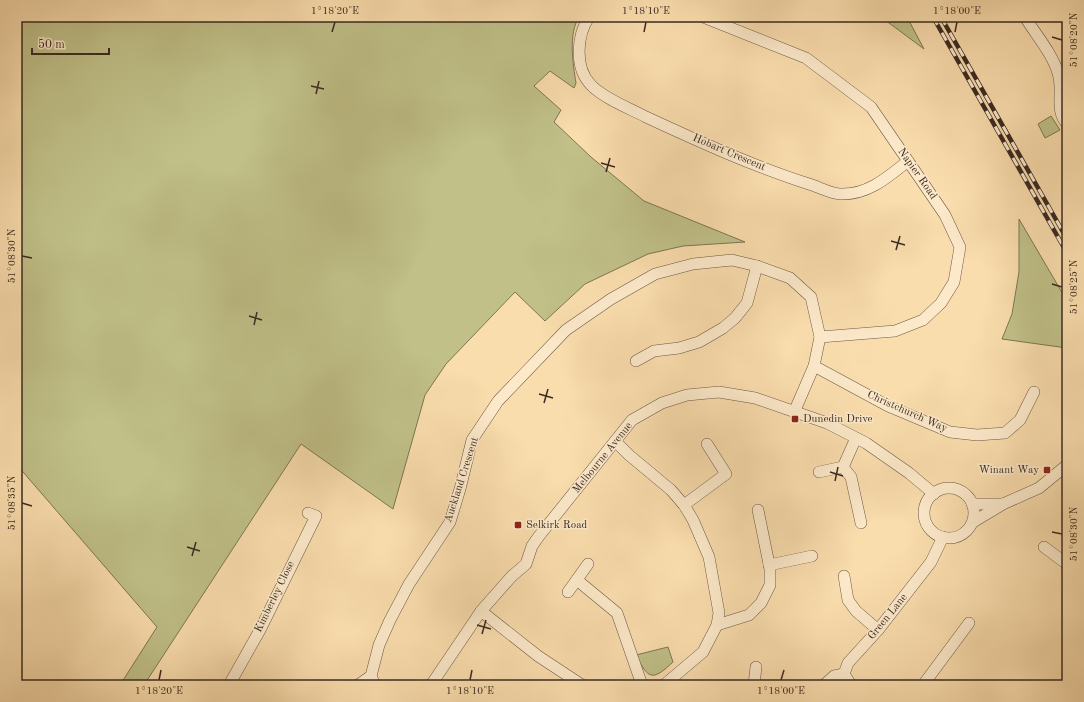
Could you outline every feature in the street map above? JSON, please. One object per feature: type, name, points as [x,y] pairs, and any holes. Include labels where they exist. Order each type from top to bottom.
[{"type":"street","name":"Hobart Crescent","points":[[589,17],[585,23],[579,46],[581,69],[591,85],[618,103],[683,134],[781,175],[840,194],[862,192],[884,180],[908,161]]},
{"type":"street","name":"Napier Road","points":[[703,17],[806,58],[871,107],[945,214],[960,247],[954,282],[941,303],[923,320],[895,331],[820,337]]},
{"type":"street","points":[[1025,17],[1053,60],[1059,74],[1059,104],[1063,120],[1067,124]]},
{"type":"street","name":"Auckland Crescent","points":[[358,685],[373,681],[379,645],[390,620],[410,584],[450,522],[472,440],[498,401],[566,330],[611,299],[654,274],[693,264],[732,260],[757,266]]},
{"type":"street","points":[[636,361],[654,351],[679,348],[699,342],[723,328],[735,318],[747,303],[757,266],[790,278],[812,297],[820,337],[814,366],[795,410]]},
{"type":"street","name":"Christchurch Way","points":[[814,366],[888,406],[950,432],[977,435],[1005,433],[1020,420],[1034,392]]},
{"type":"street","name":"Melbourne Avenue","points":[[431,685],[481,611],[512,576],[526,564],[532,546],[539,536],[632,420],[662,403],[687,395],[719,392],[755,398],[795,410],[828,423],[856,438],[909,473],[934,494]]},
{"type":"street","points":[[843,467],[856,438]]},
{"type":"street","points":[[615,441],[629,455],[671,490],[684,505],[693,520],[710,557],[719,613],[717,625],[703,652],[664,685]]},
{"type":"street","points":[[684,505],[726,474],[707,444]]},
{"type":"street","points":[[973,522],[974,510],[972,504],[968,497],[955,489],[948,489],[934,494],[926,507],[925,515],[930,529],[943,537],[956,537],[963,534],[973,522],[1003,504],[1039,488],[1067,465]]},
{"type":"street","points":[[819,472],[843,467]]},
{"type":"street","points":[[843,467],[851,477],[861,523]]},
{"type":"street","points":[[972,504],[1003,504]]},
{"type":"street","points":[[717,625],[749,615],[761,604],[770,585],[769,565],[758,510]]},
{"type":"street","name":"Kimberley Close","points":[[229,685],[260,630],[316,516],[308,513]]},
{"type":"street","name":"Green Lane","points":[[844,674],[848,663],[878,630],[931,562],[943,537]]},
{"type":"street","points":[[1044,547],[1065,559]]},
{"type":"street","points":[[769,565],[812,556]]},
{"type":"street","points":[[568,592],[588,564]]},
{"type":"street","points":[[844,576],[848,600],[856,611],[878,630]]},
{"type":"street","points":[[577,580],[617,613],[642,685]]},
{"type":"street","points":[[481,611],[538,656],[582,685]]},
{"type":"street","points":[[923,685],[969,623]]},
{"type":"street","points":[[754,685],[756,667]]},
{"type":"street","points":[[824,685],[834,676],[844,674],[851,685]]},
{"type":"green space","points":[[17,17],[579,17],[573,32],[572,40],[576,83],[574,88],[550,71],[534,86],[561,110],[554,122],[591,157],[644,201],[745,242],[683,246],[648,254],[585,284],[545,321],[515,292],[446,364],[425,395],[393,509],[301,444],[144,685],[120,685],[157,627],[17,465]]},
{"type":"green space","points":[[881,17],[907,17],[924,49]]},
{"type":"green space","points":[[1051,116],[1060,130],[1045,138],[1038,124]]},
{"type":"green space","points":[[1019,219],[1067,301],[1067,348],[1002,339],[1012,314],[1019,272]]},
{"type":"green space","points":[[668,647],[673,662],[660,673],[651,675],[647,673],[636,655]]},
{"type":"railway","points":[[933,17],[1067,253]]},
{"type":"railway","points":[[941,17],[1067,239]]},
{"type":"place","name":"Dunedin Drive","points":[[795,419]]},
{"type":"place","name":"Winant Way","points":[[1047,470]]},
{"type":"place","name":"Selkirk Road","points":[[518,525]]}]
